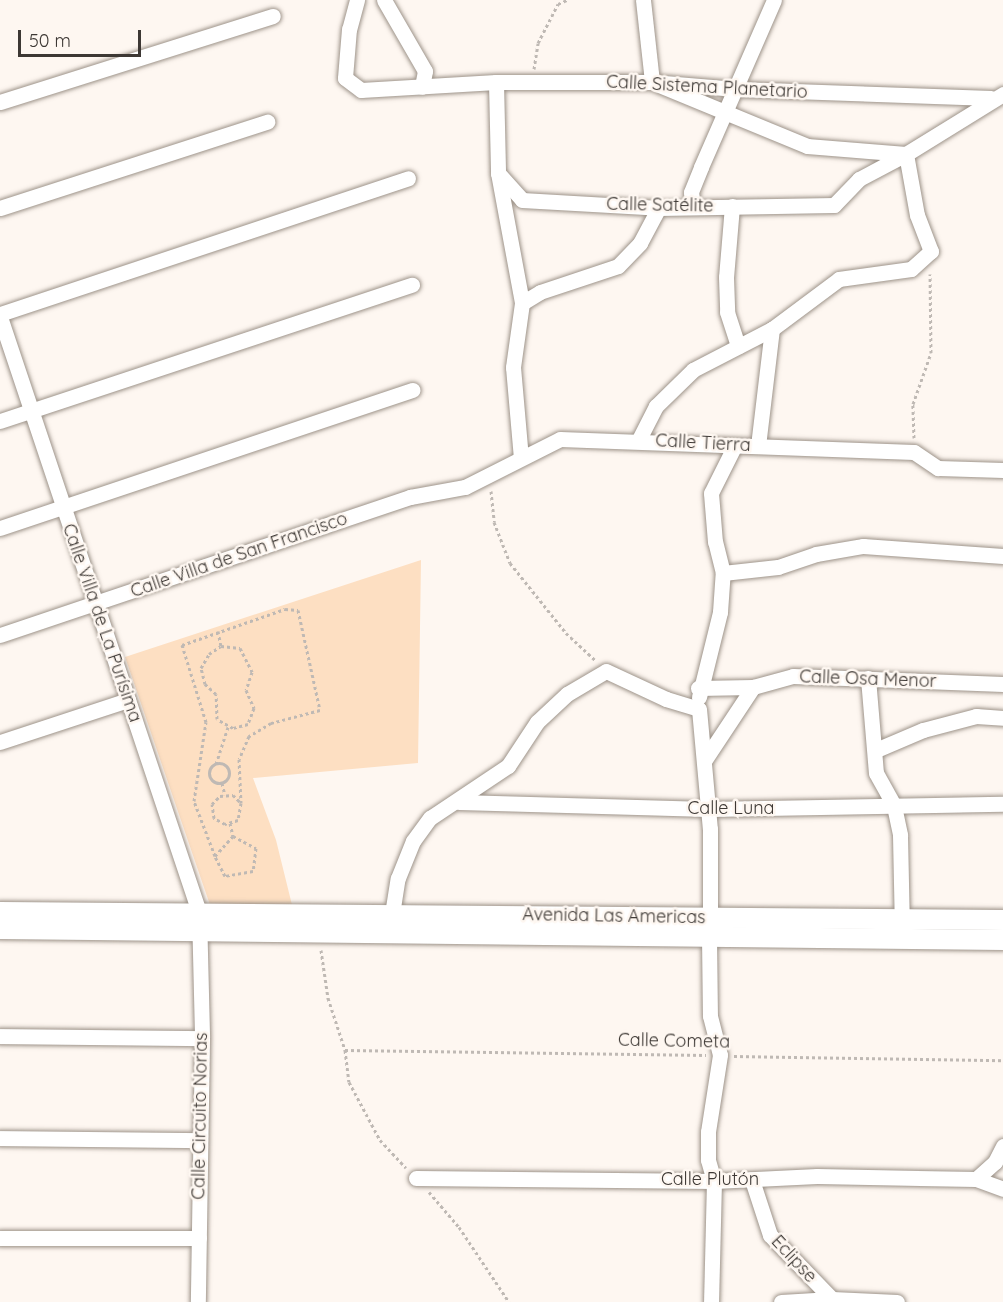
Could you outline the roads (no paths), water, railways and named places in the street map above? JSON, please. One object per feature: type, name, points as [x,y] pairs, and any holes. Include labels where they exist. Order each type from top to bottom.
[{"type":"street","name":"Calle Sistema Planetario","points":[[357,0],[349,29],[345,78],[361,90],[495,82],[652,82],[736,89],[997,96]]},
{"type":"street","points":[[384,0],[425,71],[423,87]]},
{"type":"street","points":[[643,0],[652,82],[807,146],[906,154],[997,96]]},
{"type":"street","points":[[693,205],[691,192],[774,0]]},
{"type":"street","points":[[0,102],[273,16]]},
{"type":"street","points":[[495,82],[498,173],[522,303],[513,367],[521,458]]},
{"type":"street","points":[[0,208],[267,122]]},
{"type":"street","points":[[639,439],[656,406],[693,370],[772,329],[839,279],[911,269],[931,252],[917,214],[906,154]]},
{"type":"street","name":"Calle Satélite","points":[[498,173],[522,200],[659,208],[693,205],[834,205],[860,179],[906,154]]},
{"type":"street","points":[[0,315],[408,178]]},
{"type":"street","points":[[732,206],[726,277],[727,312],[738,346]]},
{"type":"street","points":[[522,303],[540,292],[618,266],[640,243],[659,208]]},
{"type":"street","points":[[0,421],[412,285]]},
{"type":"street","name":"Calle Villa de La Purísima","points":[[0,315],[200,922]]},
{"type":"street","points":[[758,446],[772,329]]},
{"type":"street","points":[[0,528],[413,390]]},
{"type":"street","name":"Calle Tierra","points":[[410,497],[465,487],[493,475],[560,439],[639,439],[734,447],[914,452],[938,468],[1003,470]]},
{"type":"street","points":[[711,1302],[714,1181],[708,1160],[708,1132],[720,1055],[710,1016],[708,809],[698,688],[710,657],[723,573],[715,542],[711,493],[734,447]]},
{"type":"street","name":"Calle Villa de San Francisco","points":[[0,635],[410,497]]},
{"type":"street","points":[[723,573],[778,567],[816,554],[863,546],[1003,556]]},
{"type":"street","points":[[392,914],[398,878],[413,841],[430,818],[459,802],[508,765],[537,722],[567,694],[606,671],[666,699],[699,709]]},
{"type":"street","name":"Calle Osa Menor","points":[[698,688],[753,687],[793,676],[1003,684]]},
{"type":"street","points":[[868,678],[876,750],[876,773],[894,806],[900,835],[903,919],[901,939]]},
{"type":"street","points":[[704,761],[753,687]]},
{"type":"street","points":[[0,742],[128,700]]},
{"type":"street","points":[[876,750],[923,730],[976,716],[1003,718]]},
{"type":"street","name":"Calle Luna","points":[[459,802],[708,809],[1003,804]]},
{"type":"street","points":[[0,912],[226,923]]},
{"type":"street","name":"Avenida Las Americas","points":[[226,923],[392,914],[709,927],[901,939],[1003,940]]},
{"type":"street","name":"Avenida Las Americas","points":[[226,923],[319,934],[709,927],[903,919],[1003,920]]},
{"type":"street","points":[[0,929],[200,922]]},
{"type":"street","name":"Calle Circuito Norias","points":[[198,1302],[202,1038],[200,922]]},
{"type":"street","points":[[0,1036],[202,1038]]},
{"type":"street","points":[[0,1138],[200,1140]]},
{"type":"street","points":[[976,1179],[995,1162],[1003,1146]]},
{"type":"street","name":"Calle Plutón","points":[[416,1178],[714,1181],[818,1176],[976,1179],[1003,1189]]},
{"type":"street","name":"Eclipse","points":[[753,1180],[770,1236],[832,1299]]},
{"type":"street","points":[[0,1238],[199,1238]]},
{"type":"street","points":[[781,1302],[832,1299],[897,1302]]}]
